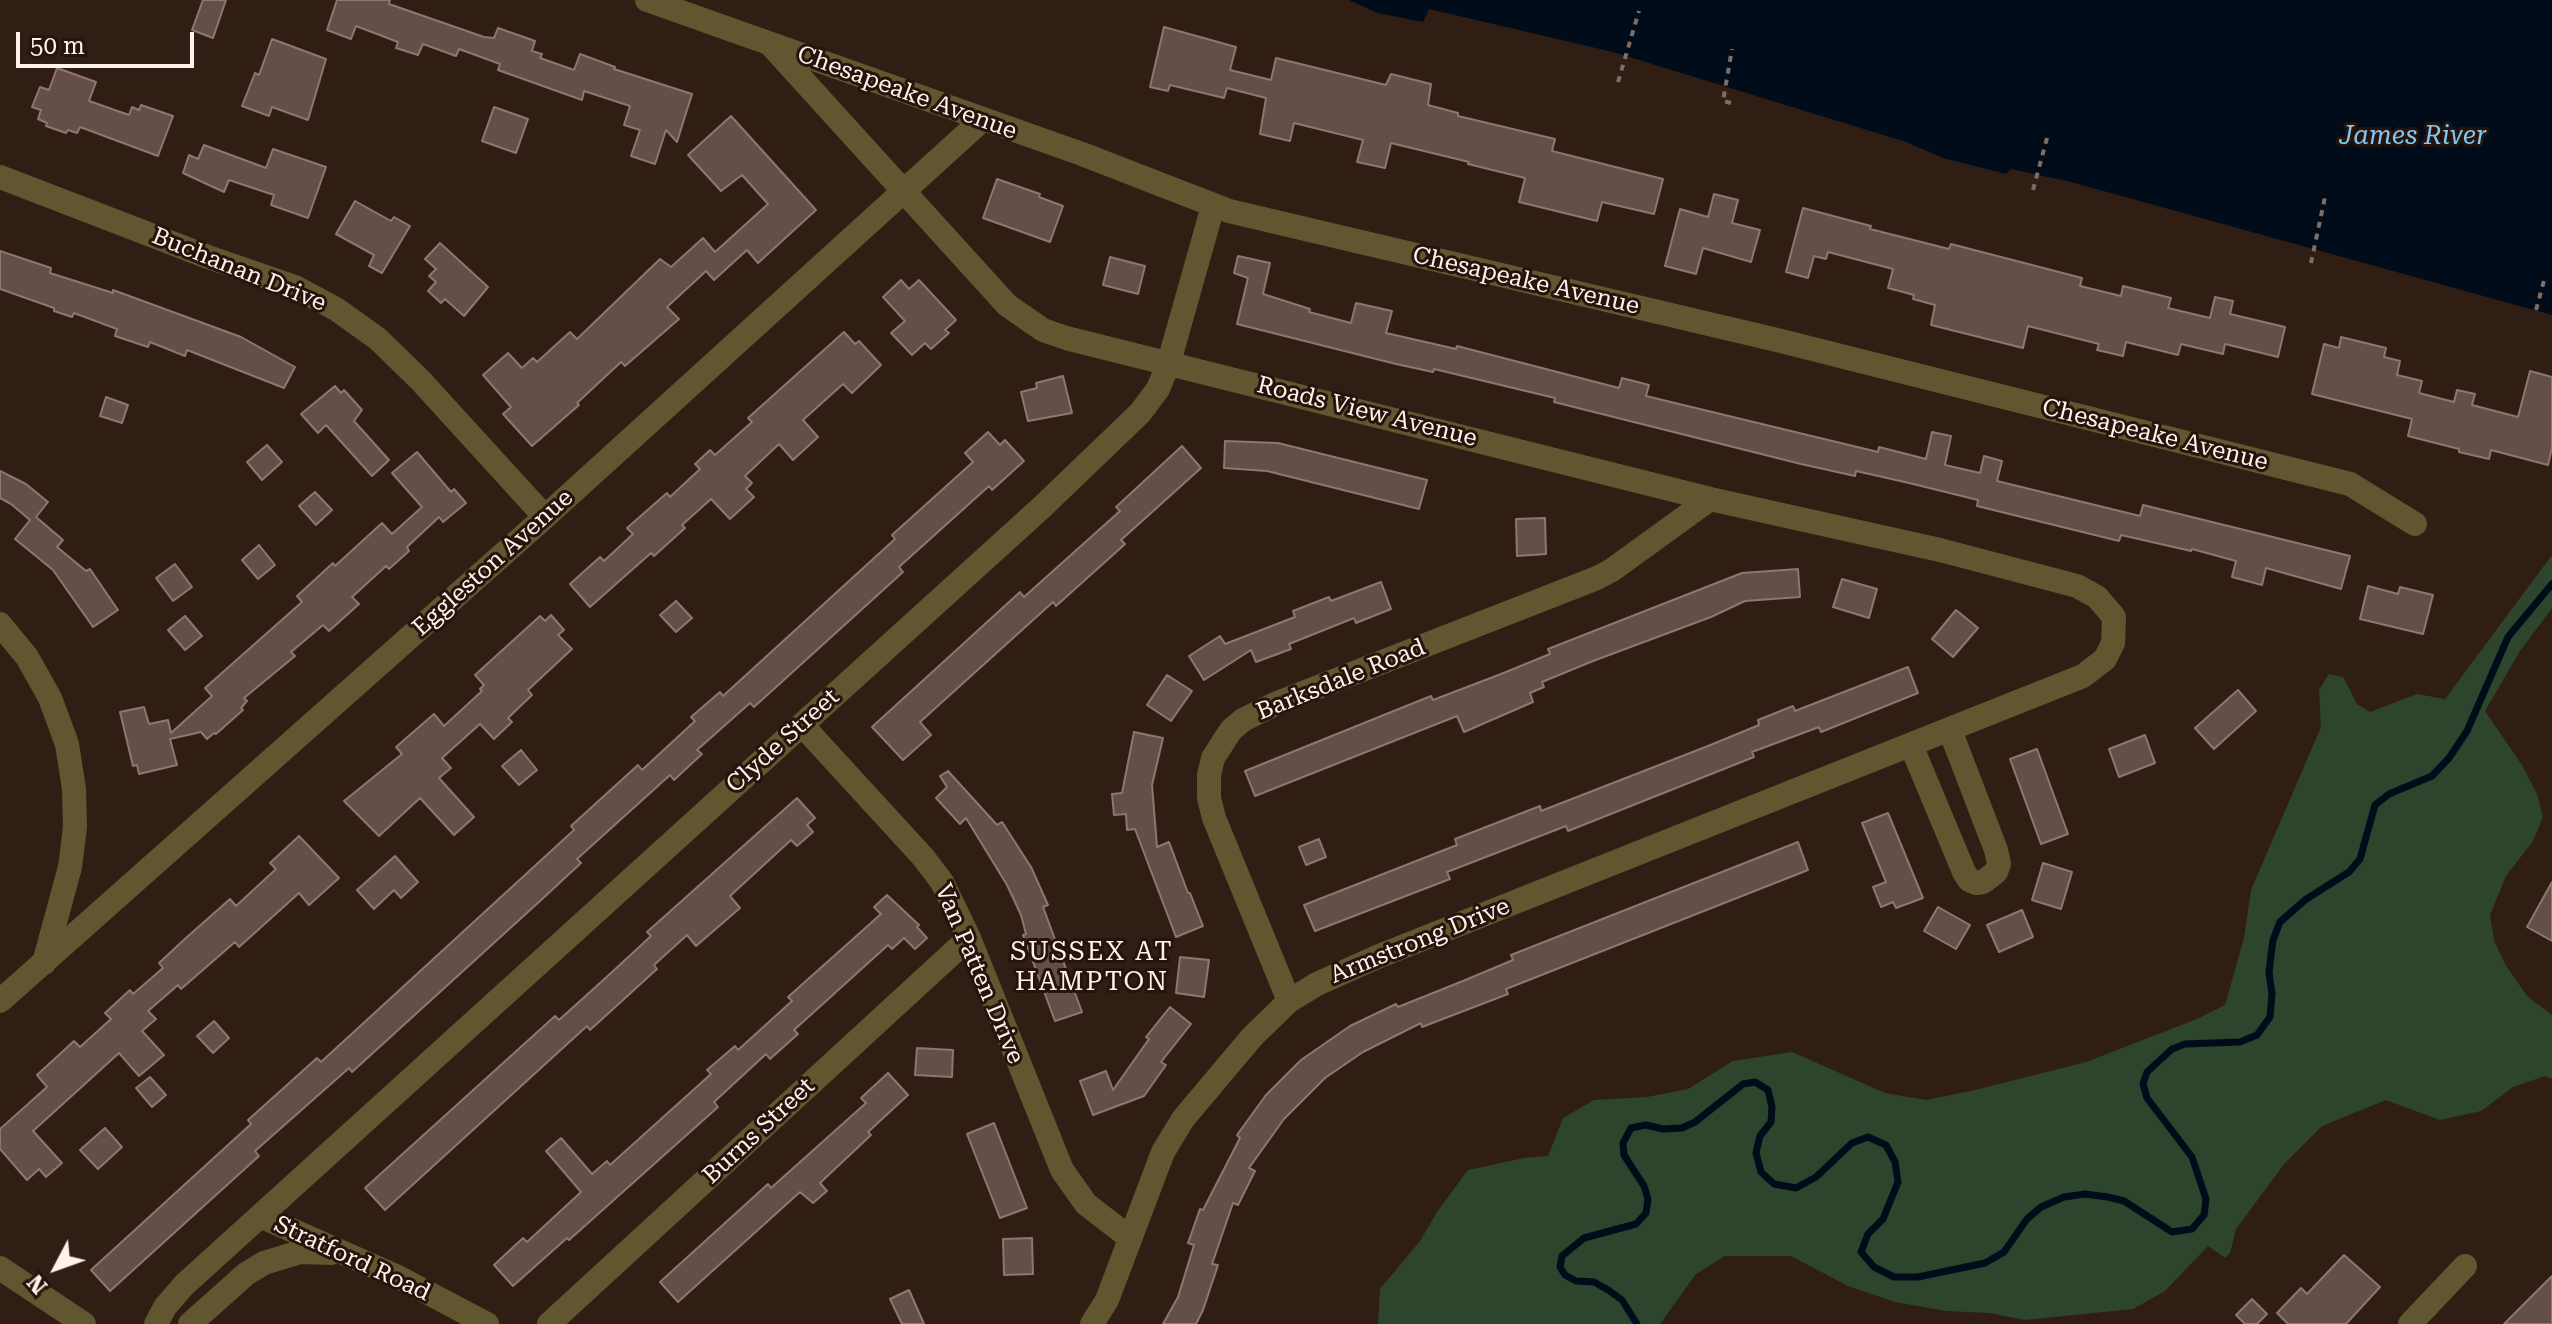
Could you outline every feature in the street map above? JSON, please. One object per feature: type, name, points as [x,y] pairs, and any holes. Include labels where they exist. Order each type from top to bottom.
[{"type":"street","name":"Chesapeake Avenue","points":[[647,0],[1082,154],[1213,206],[1777,340],[2350,484],[2415,524]]},
{"type":"street","name":"Roads View Avenue","points":[[770,44],[1007,305],[1043,330],[1710,499],[1940,550],[2077,586]]},
{"type":"street","name":"Eggleston Avenue","points":[[0,1001],[545,517],[982,120]]},
{"type":"street","name":"Buchanan Drive","points":[[0,177],[295,287],[336,309],[378,339],[421,381],[545,517]]},
{"type":"street","name":"Clyde Street","points":[[156,1324],[165,1307],[184,1285],[1041,508],[1140,413],[1158,389],[1169,362],[1213,206]]},
{"type":"street","name":"Barksdale Road","points":[[1289,1001],[1214,818],[1209,798],[1213,758],[1226,736],[1243,720],[1275,704],[1605,574],[1710,499]]},
{"type":"street","name":"Armstrong Drive","points":[[1092,1324],[1107,1300],[1163,1152],[1183,1119],[1252,1037],[1289,1001],[1317,984],[1377,957],[2083,676],[2105,659],[2113,643],[2114,617],[2097,597],[2077,586]]},
{"type":"street","points":[[0,624],[27,657],[50,698],[67,744],[74,789],[75,827],[70,867],[44,963]]},
{"type":"street","name":"Van Patten Drive","points":[[802,725],[923,857],[942,882],[969,938],[1062,1170],[1086,1204],[1130,1238]]},
{"type":"street","points":[[1911,745],[1964,872],[1969,880],[1983,882],[1996,872],[1999,864],[1996,850],[1950,730]]},
{"type":"street","name":"Burns Street","points":[[549,1324],[969,938]]},
{"type":"street","name":"Stratford Road","points":[[260,1216],[400,1278],[487,1324]]},
{"type":"street","points":[[190,1324],[246,1274],[264,1263],[300,1252],[342,1253]]},
{"type":"street","points":[[2410,1324],[2465,1266]]},
{"type":"street","points":[[0,1268],[84,1324]]},
{"type":"path","points":[[1618,82],[1639,11]]},
{"type":"path","points":[[1731,103],[1723,101],[1732,49]]},
{"type":"path","points":[[2033,190],[2047,138]]},
{"type":"path","points":[[2311,263],[2325,197]]},
{"type":"path","points":[[2536,310],[2545,277]]},
{"type":"green space","points":[[2552,555],[2552,608],[2520,651],[2485,711],[2522,765],[2537,794],[2543,817],[2533,841],[2506,876],[2490,915],[2494,940],[2505,964],[2527,996],[2552,1015],[2552,1079],[2545,1076],[2513,1087],[2481,1111],[2440,1120],[2386,1100],[2322,1126],[2285,1163],[2236,1229],[2230,1253],[2225,1258],[2208,1246],[2165,1291],[2133,1309],[2025,1320],[1989,1313],[1946,1311],[1895,1302],[1848,1286],[1791,1256],[1725,1256],[1696,1274],[1660,1324],[1378,1324],[1380,1289],[1420,1241],[1468,1170],[1548,1156],[1563,1118],[1594,1100],[1647,1097],[1688,1089],[1733,1061],[1792,1052],[1885,1093],[1926,1100],[2086,1062],[2225,1005],[2244,938],[2251,890],[2321,727],[2319,690],[2329,674],[2343,677],[2357,704],[2370,712],[2417,694],[2445,699]]},
{"type":"water","name":"James River","points":[[1349,0],[2552,0],[2552,315],[2071,182],[2011,169],[2006,174],[1943,158],[1906,142],[1613,52],[1429,9],[1423,22],[1377,13]]},
{"type":"building","points":[[203,0],[226,0],[213,38],[192,30]]},
{"type":"building","points":[[337,0],[390,0],[389,4],[484,37],[494,38],[498,28],[535,41],[532,51],[542,54],[540,58],[574,70],[580,54],[614,69],[692,94],[677,142],[666,130],[655,164],[631,156],[640,130],[624,125],[630,106],[584,91],[582,100],[498,70],[500,64],[459,49],[456,56],[423,44],[418,55],[396,48],[398,42],[356,26],[351,39],[327,30]]},
{"type":"building","points":[[1164,27],[1236,47],[1230,70],[1271,80],[1276,58],[1386,85],[1391,74],[1431,84],[1428,105],[1458,113],[1458,116],[1555,139],[1552,151],[1663,179],[1654,214],[1602,202],[1597,221],[1519,202],[1525,178],[1469,162],[1391,143],[1385,168],[1357,162],[1363,140],[1294,123],[1290,141],[1260,134],[1266,98],[1227,88],[1224,98],[1170,85],[1168,91],[1150,87]]},
{"type":"building","points":[[272,39],[326,59],[308,120],[272,107],[269,116],[242,106],[255,73],[259,75]]},
{"type":"building","points":[[57,68],[96,82],[89,101],[129,115],[132,107],[139,110],[141,105],[173,116],[158,156],[80,127],[77,133],[68,130],[66,133],[46,126],[47,123],[38,119],[41,110],[32,107],[40,87],[49,90]]},
{"type":"building","points":[[494,107],[528,119],[516,153],[482,141]]},
{"type":"building","points":[[731,116],[816,210],[758,263],[747,250],[714,280],[706,271],[667,307],[679,319],[625,366],[621,362],[577,403],[579,405],[532,446],[503,414],[511,407],[483,375],[508,353],[522,368],[533,358],[537,362],[570,332],[577,339],[660,259],[671,267],[703,238],[715,252],[768,204],[742,175],[721,191],[688,155]]},
{"type":"building","points":[[204,145],[266,168],[273,149],[326,167],[308,218],[271,205],[274,195],[229,180],[224,192],[183,173],[189,155],[198,159]]},
{"type":"building","points":[[997,179],[1063,206],[1050,242],[983,218]]},
{"type":"building","points":[[1714,194],[1738,200],[1732,223],[1760,230],[1751,262],[1703,248],[1696,274],[1665,266],[1680,209],[1708,217]]},
{"type":"building","points":[[355,201],[391,221],[394,217],[410,226],[382,273],[369,266],[374,255],[336,234]]},
{"type":"building","points":[[1803,208],[1949,249],[1951,244],[2082,278],[2080,286],[2121,296],[2123,286],[2171,298],[2168,308],[2210,318],[2215,297],[2233,301],[2230,314],[2285,327],[2278,357],[2225,344],[2223,354],[2181,344],[2178,355],[2126,342],[2123,356],[2097,350],[2099,344],[2028,326],[2023,348],[1931,325],[1935,305],[1888,288],[1893,269],[1828,252],[1826,259],[1814,256],[1808,278],[1786,272]]},
{"type":"building","points":[[440,243],[488,287],[464,316],[445,299],[441,303],[428,291],[436,282],[429,276],[436,269],[425,259]]},
{"type":"building","points":[[0,251],[51,268],[50,273],[113,293],[113,290],[241,337],[295,367],[284,388],[187,350],[185,356],[150,342],[148,347],[115,336],[117,329],[74,313],[72,317],[54,311],[54,308],[0,289]]},
{"type":"building","points":[[1238,256],[1270,263],[1263,294],[1310,309],[1309,312],[1351,323],[1356,303],[1392,311],[1386,333],[1456,349],[1457,346],[1619,388],[1622,378],[1649,385],[1646,396],[1878,452],[1879,447],[1926,459],[1932,432],[1951,436],[1945,465],[1980,473],[1984,456],[2002,461],[1997,481],[2140,516],[2143,505],[2350,556],[2341,589],[2266,568],[2262,585],[2232,577],[2236,561],[2192,549],[2121,535],[2119,541],[1977,506],[1978,500],[1909,483],[1856,471],[1855,476],[1801,464],[1554,402],[1555,398],[1434,369],[1433,372],[1396,364],[1237,324],[1248,278],[1234,273]]},
{"type":"building","points":[[1110,257],[1145,266],[1138,294],[1103,285]]},
{"type":"building","points":[[901,280],[909,289],[919,280],[956,320],[945,330],[949,333],[931,349],[925,343],[912,355],[891,333],[905,321],[883,297]]},
{"type":"building","points":[[844,332],[855,344],[859,341],[881,365],[852,393],[843,384],[803,420],[818,437],[793,460],[779,444],[745,476],[752,483],[746,489],[754,497],[730,519],[711,499],[654,556],[651,553],[590,607],[570,584],[600,557],[604,561],[633,534],[627,528],[667,493],[670,497],[700,469],[695,464],[710,450],[715,455],[752,422],[748,418]]},
{"type":"building","points":[[2341,337],[2386,348],[2384,357],[2400,361],[2397,375],[2422,381],[2419,393],[2454,402],[2457,390],[2475,394],[2472,405],[2518,417],[2530,371],[2552,377],[2552,448],[2548,465],[2491,450],[2489,459],[2459,452],[2459,449],[2408,436],[2412,419],[2312,394],[2324,344],[2339,348]]},
{"type":"building","points":[[1063,376],[1072,413],[1028,421],[1021,392],[1037,388],[1036,383]]},
{"type":"building","points":[[335,386],[341,393],[344,390],[362,410],[354,421],[389,460],[372,476],[326,425],[318,433],[301,414]]},
{"type":"building","points":[[106,397],[128,405],[122,423],[100,416]]},
{"type":"building","points":[[988,432],[1000,445],[1005,440],[1024,461],[992,490],[989,486],[899,567],[903,572],[754,707],[750,703],[697,750],[702,754],[674,780],[670,775],[577,859],[581,863],[352,1072],[349,1068],[255,1151],[259,1156],[110,1291],[91,1270],[251,1124],[248,1120],[317,1058],[321,1062],[574,830],[571,826],[638,765],[642,770],[695,721],[691,717],[720,692],[723,696],[895,539],[892,535],[973,462],[965,453]]},
{"type":"building","points":[[1225,441],[1278,443],[1427,480],[1419,509],[1267,471],[1224,468]]},
{"type":"building","points":[[267,445],[282,462],[262,480],[247,462]]},
{"type":"building","points":[[1182,446],[1201,468],[1121,540],[1125,544],[1056,606],[1053,602],[920,722],[931,735],[903,760],[872,727],[1020,592],[1024,597],[1120,511],[1116,507]]},
{"type":"building","points":[[417,452],[451,492],[454,489],[466,503],[443,522],[439,517],[407,547],[409,551],[389,569],[386,566],[352,597],[359,604],[329,631],[323,625],[291,652],[295,656],[244,698],[247,701],[241,708],[243,710],[216,734],[207,739],[201,732],[170,739],[177,765],[139,774],[137,765],[133,766],[120,712],[144,707],[149,724],[168,720],[171,733],[212,696],[205,688],[302,602],[297,596],[333,563],[335,566],[382,523],[392,534],[422,507],[392,473]]},
{"type":"building","points":[[0,471],[26,484],[48,502],[36,517],[63,540],[57,547],[86,571],[90,569],[118,610],[93,627],[53,570],[15,539],[30,520],[0,498]]},
{"type":"building","points":[[315,492],[332,510],[316,525],[299,506]]},
{"type":"building","points":[[1545,518],[1546,554],[1517,556],[1516,519]]},
{"type":"building","points":[[259,545],[275,565],[258,579],[242,560]]},
{"type":"building","points":[[175,564],[192,587],[173,601],[156,578]]},
{"type":"building","points":[[1798,569],[1800,597],[1745,601],[1593,661],[1542,682],[1544,687],[1530,693],[1533,702],[1464,732],[1457,716],[1255,796],[1245,771],[1431,696],[1433,700],[1501,674],[1550,654],[1548,649],[1742,573]]},
{"type":"building","points":[[1842,579],[1877,589],[1869,618],[1833,607]]},
{"type":"building","points":[[1381,582],[1391,609],[1356,623],[1354,618],[1289,644],[1291,649],[1256,662],[1251,650],[1204,680],[1189,656],[1220,636],[1225,644],[1295,617],[1293,611]]},
{"type":"building","points":[[2368,586],[2398,594],[2400,587],[2433,595],[2423,634],[2360,619]]},
{"type":"building","points":[[676,601],[692,618],[676,632],[660,615]]},
{"type":"building","points":[[1956,610],[1978,628],[1953,657],[1932,639]]},
{"type":"building","points":[[551,615],[564,630],[558,635],[572,649],[528,690],[532,695],[508,718],[512,722],[494,739],[480,724],[442,758],[451,768],[439,778],[474,817],[454,835],[420,798],[379,836],[344,801],[402,754],[396,747],[434,714],[444,726],[482,691],[480,689],[484,685],[475,675],[540,616],[545,621]]},
{"type":"building","points":[[185,616],[202,636],[185,650],[168,630]]},
{"type":"building","points":[[1908,667],[1918,693],[1821,732],[1819,727],[1752,752],[1754,757],[1568,831],[1566,826],[1447,872],[1450,879],[1315,931],[1304,905],[1457,845],[1455,839],[1540,806],[1541,811],[1708,746],[1759,725],[1758,720],[1793,706],[1795,711]]},
{"type":"building","points":[[1167,675],[1192,691],[1171,721],[1147,705]]},
{"type":"building","points":[[2238,690],[2256,711],[2214,749],[2195,728]]},
{"type":"building","points":[[1134,732],[1163,738],[1152,785],[1157,847],[1169,842],[1203,926],[1176,937],[1135,829],[1127,830],[1126,814],[1114,815],[1112,794],[1122,793]]},
{"type":"building","points":[[2145,735],[2155,763],[2119,777],[2109,749]]},
{"type":"building","points":[[2037,749],[2068,834],[2041,844],[2010,759]]},
{"type":"building","points":[[521,750],[537,770],[519,785],[502,766]]},
{"type":"building","points":[[948,771],[997,825],[1002,822],[1031,867],[1048,905],[1043,907],[1082,1012],[1055,1021],[1023,935],[1026,934],[1021,915],[1007,885],[966,818],[960,824],[936,798],[947,787],[940,776]]},
{"type":"building","points":[[797,798],[815,818],[807,825],[813,832],[797,846],[791,840],[730,896],[740,908],[696,946],[687,935],[654,965],[657,969],[590,1030],[587,1026],[385,1210],[365,1188],[555,1016],[559,1020],[651,936],[647,932]]},
{"type":"building","points":[[1888,813],[1923,898],[1896,908],[1893,902],[1881,907],[1873,887],[1886,882],[1862,823]]},
{"type":"building","points":[[299,836],[339,878],[309,905],[299,893],[239,947],[235,942],[181,989],[178,985],[148,1011],[156,1019],[142,1031],[164,1055],[139,1076],[119,1053],[33,1131],[62,1163],[46,1177],[39,1169],[27,1180],[0,1149],[0,1129],[47,1087],[37,1075],[74,1041],[80,1047],[111,1019],[105,1013],[130,990],[133,994],[163,968],[159,963],[230,899],[236,906],[276,869],[270,863]]},
{"type":"building","points":[[1319,839],[1326,857],[1306,865],[1299,847]]},
{"type":"building","points":[[1798,842],[1808,870],[1506,989],[1508,994],[1422,1027],[1421,1023],[1363,1052],[1325,1078],[1284,1119],[1249,1168],[1255,1171],[1238,1205],[1233,1203],[1212,1264],[1218,1265],[1196,1324],[1163,1324],[1178,1297],[1194,1245],[1188,1243],[1200,1209],[1203,1210],[1240,1138],[1237,1135],[1266,1095],[1301,1060],[1350,1026],[1396,1004],[1398,1007],[1463,981],[1513,960],[1511,955]]},
{"type":"building","points":[[395,856],[418,882],[401,898],[394,890],[374,909],[357,890]]},
{"type":"building","points":[[2043,863],[2072,872],[2061,909],[2032,900]]},
{"type":"building","points":[[2552,882],[2552,941],[2527,927]]},
{"type":"building","points":[[887,895],[919,925],[917,927],[927,938],[915,949],[904,938],[892,949],[888,945],[794,1030],[798,1034],[770,1059],[766,1054],[714,1102],[718,1107],[513,1286],[494,1265],[523,1238],[527,1242],[581,1192],[546,1151],[561,1138],[592,1174],[607,1161],[610,1165],[711,1074],[707,1070],[735,1046],[738,1050],[792,1001],[788,997],[881,914],[874,907]]},
{"type":"building","points":[[1938,907],[1970,925],[1956,949],[1924,931]]},
{"type":"building","points":[[2022,910],[2033,937],[1999,952],[1987,925]]},
{"type":"building","points":[[1180,957],[1209,960],[1204,997],[1176,993]]},
{"type":"building","points":[[1170,1007],[1191,1024],[1161,1062],[1166,1065],[1144,1096],[1093,1115],[1080,1081],[1106,1071],[1113,1090],[1149,1039],[1146,1037]]},
{"type":"building","points":[[214,1021],[229,1038],[213,1053],[197,1036]]},
{"type":"building","points":[[917,1048],[953,1050],[952,1077],[915,1075]]},
{"type":"building","points":[[888,1073],[908,1095],[820,1183],[827,1191],[813,1203],[800,1192],[678,1302],[660,1282],[768,1184],[771,1188],[866,1103],[861,1098]]},
{"type":"building","points":[[150,1077],[166,1095],[152,1107],[136,1088]]},
{"type":"building","points":[[994,1123],[1027,1208],[1000,1218],[967,1134]]},
{"type":"building","points":[[105,1128],[122,1147],[98,1169],[80,1150]]},
{"type":"building","points":[[1032,1238],[1033,1274],[1004,1275],[1003,1239]]},
{"type":"building","points":[[2344,1255],[2380,1287],[2346,1324],[2288,1324],[2277,1313],[2301,1288],[2307,1294]]},
{"type":"building","points":[[2552,1276],[2552,1324],[2504,1324]]},
{"type":"building","points":[[909,1290],[924,1324],[902,1324],[890,1299]]},
{"type":"building","points":[[2252,1299],[2267,1314],[2257,1324],[2245,1324],[2236,1315]]},
{"type":"waterway","points":[[1637,1324],[1622,1300],[1608,1290],[1594,1282],[1576,1281],[1565,1275],[1560,1267],[1562,1256],[1584,1238],[1636,1224],[1646,1213],[1648,1199],[1644,1186],[1624,1155],[1623,1143],[1631,1128],[1646,1125],[1663,1129],[1682,1128],[1695,1122],[1743,1084],[1755,1082],[1768,1090],[1771,1122],[1760,1136],[1756,1153],[1761,1172],[1774,1184],[1796,1188],[1816,1177],[1852,1143],[1868,1137],[1886,1145],[1895,1162],[1898,1182],[1883,1219],[1868,1234],[1861,1252],[1874,1267],[1894,1277],[1918,1277],[1985,1263],[2004,1252],[2027,1219],[2041,1207],[2064,1197],[2085,1194],[2108,1197],[2124,1201],[2172,1232],[2192,1229],[2204,1215],[2206,1199],[2192,1157],[2147,1098],[2143,1084],[2147,1072],[2172,1049],[2185,1044],[2240,1042],[2257,1035],[2270,1017],[2272,994],[2269,973],[2273,940],[2280,922],[2305,900],[2349,872],[2360,859],[2375,805],[2389,794],[2432,776],[2449,758],[2467,731],[2508,637],[2552,584]]},
{"type":"district","name":"SUSSEX AT HAMPTON","points":[[1092,967]]}]
